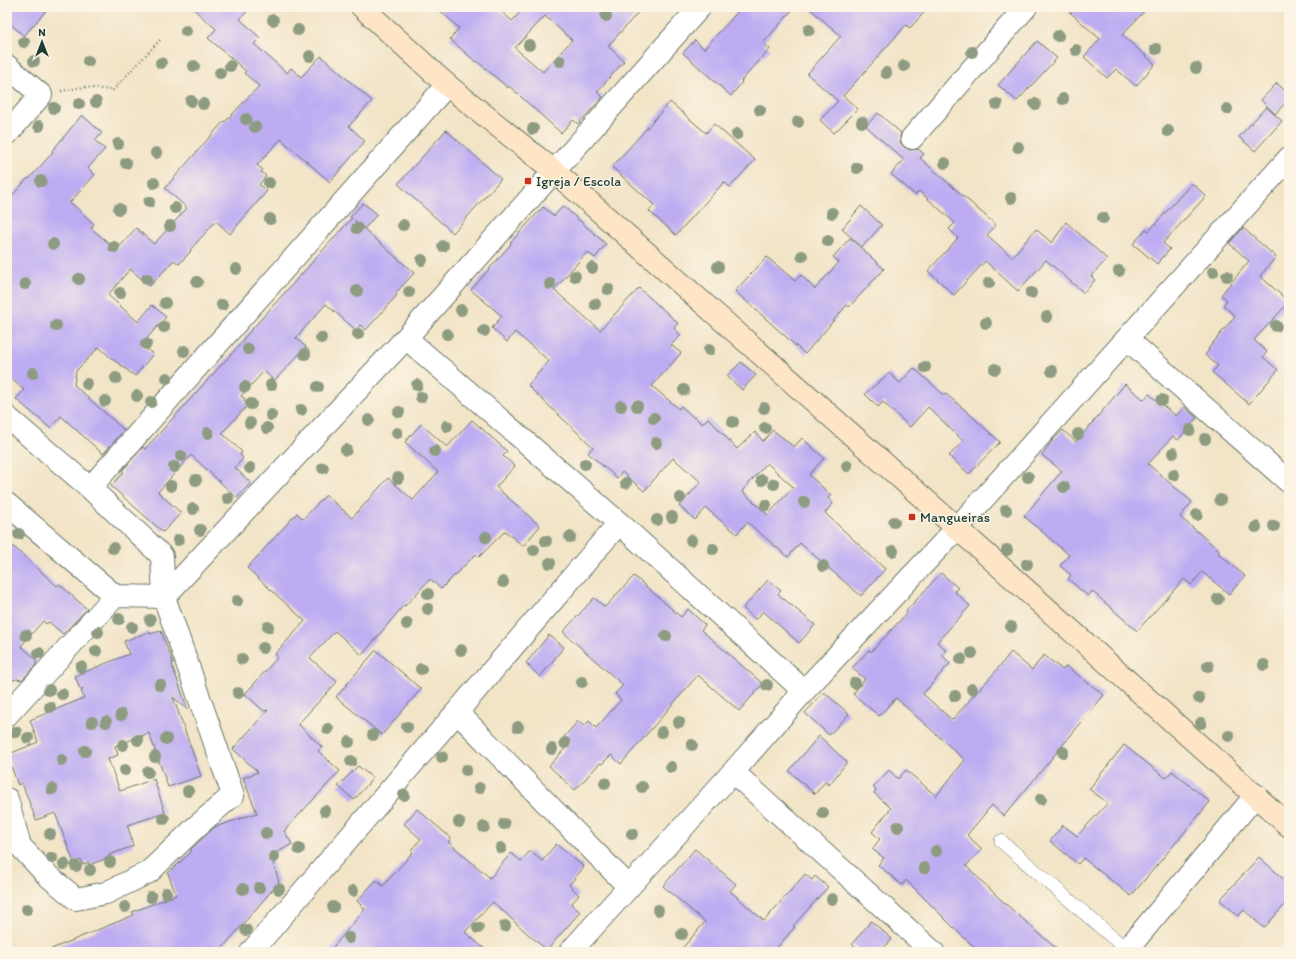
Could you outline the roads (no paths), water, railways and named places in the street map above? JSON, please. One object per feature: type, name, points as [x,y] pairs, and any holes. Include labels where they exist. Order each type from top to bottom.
[{"type":"street","points":[[362,7],[447,85],[554,171],[957,528],[1289,826]]},
{"type":"street","points":[[7,504],[115,596],[164,598],[406,338],[700,7]]},
{"type":"street","points":[[912,138],[1026,7]]},
{"type":"street","points":[[7,66],[41,95],[7,134]]},
{"type":"street","points":[[90,488],[447,85]]},
{"type":"street","points":[[570,952],[733,772],[804,691],[957,528],[1289,158]]},
{"type":"street","points":[[406,338],[620,523],[804,691]]},
{"type":"street","points":[[1127,339],[1289,482]]},
{"type":"street","points":[[7,417],[90,488],[162,556],[164,598],[233,795],[197,826],[149,872],[106,893],[76,899],[47,875],[14,842],[7,799]]},
{"type":"street","points":[[251,952],[620,523]]},
{"type":"street","points":[[7,715],[115,596]]},
{"type":"street","points":[[457,712],[629,887]]},
{"type":"street","points":[[733,772],[933,952]]},
{"type":"street","points":[[1126,951],[1256,795]]},
{"type":"lane","points":[[1001,841],[1126,951]]},
{"type":"place","name":"Igreja / Escola","points":[[528,181]]},
{"type":"place","name":"Mangueiras","points":[[912,517]]}]
